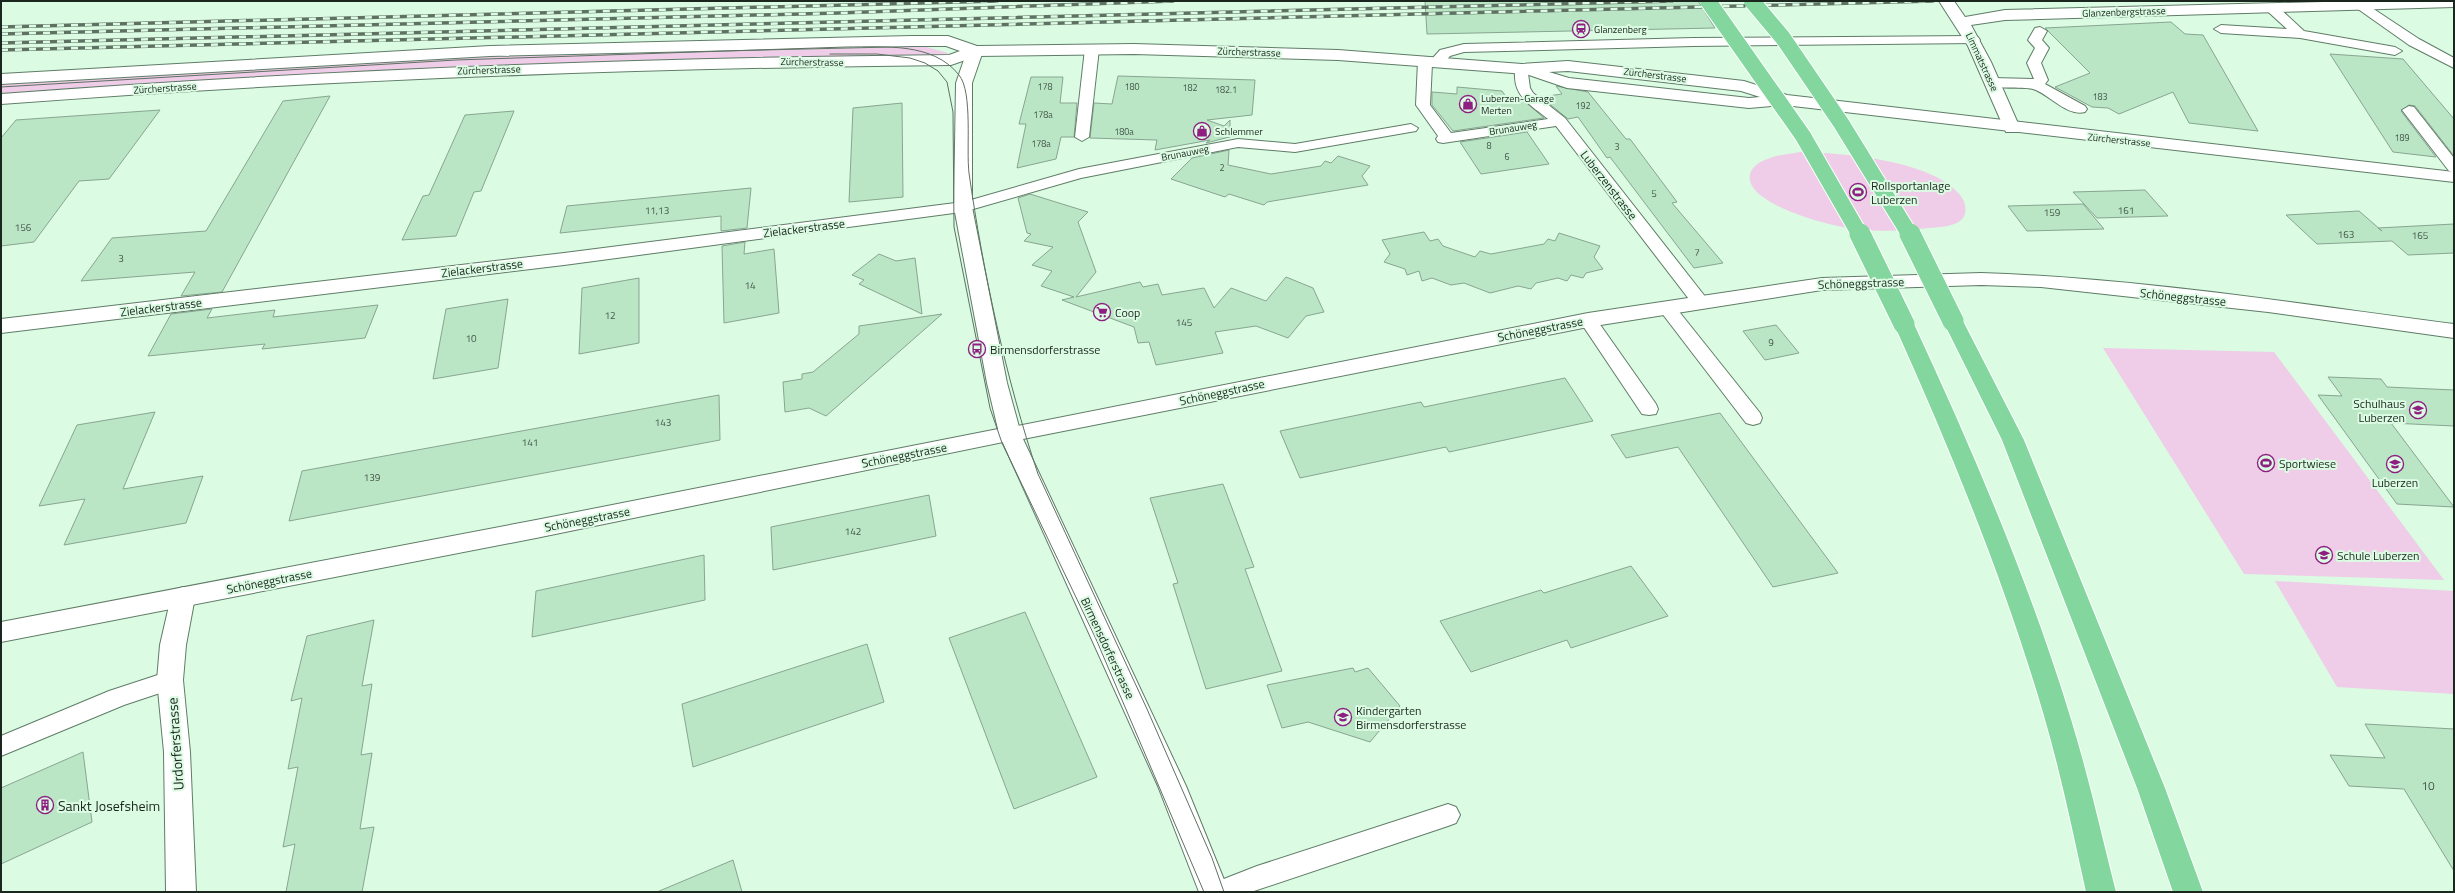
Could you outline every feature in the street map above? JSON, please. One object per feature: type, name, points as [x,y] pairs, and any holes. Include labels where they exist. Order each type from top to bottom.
[{"type":"highway","points":[[1708,1],[1741,44],[1803,137],[1853,220],[1904,324],[1946,415],[2049,691],[2074,778],[2101,892]]},
{"type":"highway","points":[[1752,1],[1783,38],[1841,122],[1904,224],[2013,440],[2148,780],[2188,892]]},
{"type":"street","name":"Limmatstrasse","points":[[1946,1],[1961,20],[1972,40],[2012,128]]},
{"type":"street","name":"Glanzenbergstrasse","points":[[1961,20],[2005,15],[2454,3]]},
{"type":"street","name":"Zürcherstrasse","points":[[1,79],[420,54],[670,46],[919,41],[948,42],[975,51],[1092,49],[1283,53],[1522,69],[1567,83],[1749,103],[1784,100],[2012,128],[2454,176]]},
{"type":"street","name":"Zürcherstrasse","points":[[1,98],[483,70],[726,62],[951,60],[975,51]]},
{"type":"street","name":"Birmensdorferstrasse","points":[[975,51],[964,83],[963,207],[997,383],[1010,434],[1172,786],[1214,892]]},
{"type":"street","name":"Zielackerstrasse","points":[[1,326],[556,260],[963,207]]},
{"type":"street","name":"Schöneggstrasse","points":[[1,632],[1588,320],[1822,284],[1981,279],[2041,281],[2268,306],[2454,331]]},
{"type":"street","name":"Urdorferstrasse","points":[[181,892],[177,752],[170,680],[173,645],[183,597]]},
{"type":"lane","points":[[2363,6],[2414,42],[2454,64]]},
{"type":"lane","points":[[2271,8],[2300,34]]},
{"type":"lane","points":[[2220,29],[2300,34],[2395,51]]},
{"type":"lane","points":[[2036,85],[2041,80],[2034,62],[2042,48],[2035,40],[2040,32]]},
{"type":"lane","points":[[1431,62],[1445,53],[1464,48],[1693,42],[1972,40]]},
{"type":"lane","points":[[1082,137],[1092,49]]},
{"type":"lane","name":"Brunauweg","points":[[1431,62],[1423,105],[1443,136],[1560,121]]},
{"type":"lane","name":"Luberzenstrasse","points":[[1522,69],[1523,88],[1528,96],[1560,121],[1701,302]]},
{"type":"lane","points":[[1992,82],[2036,85],[2080,109]]},
{"type":"lane","points":[[2409,110],[2454,168]]},
{"type":"lane","name":"Brunauweg","points":[[963,207],[1079,174],[1238,143],[1295,148],[1411,128]]},
{"type":"lane","points":[[1667,308],[1753,418]]},
{"type":"lane","points":[[1588,320],[1649,409]]},
{"type":"lane","points":[[1,746],[117,698],[170,680]]},
{"type":"lane","points":[[1220,892],[1257,878],[1448,815]]},
{"type":"shaded area","points":[[919,45],[948,53],[946,56],[749,58],[554,65],[1,95],[1,84],[503,55]]},
{"type":"shaded area","name":"Rollsportanlage Luberzen","points":[[1800,152],[1839,154],[1886,161],[1908,166],[1929,174],[1947,183],[1960,195],[1965,206],[1965,215],[1960,221],[1947,226],[1884,231],[1849,228],[1829,224],[1800,215],[1770,202],[1759,193],[1751,184],[1750,174],[1758,163],[1769,158]]},
{"type":"shaded area","name":"Sportwiese","points":[[2103,348],[2274,352],[2444,580],[2244,574]]},
{"type":"shaded area","points":[[2275,581],[2454,591],[2454,694],[2337,687]]},
{"type":"building","points":[[1425,1],[1698,1],[1715,28],[1427,34]]},
{"type":"building","points":[[2171,22],[2185,34],[2203,35],[2258,131],[2189,123],[2173,92],[2119,114],[2108,108],[2092,107],[2055,87],[2090,73],[2045,28]]},
{"type":"building","points":[[2330,54],[2403,59],[2454,119],[2454,156],[2415,106],[2409,105],[2401,111],[2436,157],[2393,152]]},
{"type":"building","points":[[1118,76],[1255,80],[1252,115],[1207,120],[1224,126],[1230,120],[1230,128],[1245,133],[1206,143],[1210,140],[1155,150],[1157,140],[1090,138],[1094,103],[1112,104]]},
{"type":"building","points":[[1031,77],[1063,77],[1060,103],[1077,103],[1074,137],[1061,137],[1056,159],[1017,168],[1026,124],[1019,124]]},
{"type":"building","points":[[1556,86],[1588,92],[1626,139],[1630,139],[1677,202],[1672,203],[1723,263],[1694,268],[1610,157],[1607,158],[1578,117],[1568,119],[1541,97],[1562,94]]},
{"type":"building","points":[[1457,87],[1502,91],[1509,101],[1522,99],[1544,118],[1453,131],[1432,105],[1432,92],[1457,94]]},
{"type":"building","points":[[330,96],[222,292],[181,296],[195,272],[81,281],[112,238],[206,231],[283,101]]},
{"type":"building","points":[[902,103],[903,197],[849,202],[853,108]]},
{"type":"building","points":[[160,110],[109,179],[79,181],[34,242],[1,246],[1,138],[16,120]]},
{"type":"building","points":[[514,111],[481,191],[474,192],[456,236],[402,240],[423,196],[429,195],[465,115]]},
{"type":"building","points":[[1527,132],[1549,164],[1481,174],[1460,142]]},
{"type":"building","points":[[1229,150],[1228,165],[1271,174],[1321,166],[1325,161],[1331,163],[1338,156],[1370,166],[1362,176],[1368,185],[1267,202],[1264,205],[1229,194],[1225,197],[1171,179],[1192,158]]},
{"type":"building","points":[[751,188],[747,228],[721,231],[721,216],[560,233],[567,206]]},
{"type":"building","points":[[2145,190],[2168,216],[2097,218],[2073,192]]},
{"type":"building","points":[[1030,194],[1088,212],[1078,222],[1096,272],[1076,297],[1140,282],[1143,287],[1158,284],[1162,295],[1204,288],[1214,308],[1231,288],[1266,301],[1286,277],[1313,288],[1324,312],[1306,316],[1288,338],[1256,326],[1215,332],[1223,353],[1156,365],[1149,342],[1138,343],[1134,327],[1062,300],[1074,297],[1041,286],[1052,271],[1032,265],[1053,247],[1024,241],[1031,234],[1027,233],[1018,198]]},
{"type":"building","points":[[2083,204],[2104,229],[2027,231],[2008,206]]},
{"type":"building","points":[[2359,211],[2379,228],[2454,224],[2454,253],[2408,255],[2392,241],[2317,244],[2286,215]]},
{"type":"building","points":[[1424,232],[1430,241],[1438,239],[1443,246],[1475,257],[1480,251],[1491,254],[1544,244],[1548,239],[1555,241],[1559,233],[1600,246],[1594,257],[1603,269],[1586,273],[1583,278],[1571,275],[1567,281],[1558,278],[1536,283],[1531,289],[1518,286],[1490,293],[1464,283],[1451,285],[1432,278],[1422,281],[1419,271],[1407,275],[1405,269],[1384,262],[1390,254],[1382,240]]},
{"type":"building","points":[[745,242],[744,254],[774,249],[779,313],[724,323],[722,246]]},
{"type":"building","points":[[879,254],[896,261],[915,258],[922,314],[859,284],[864,280],[852,275]]},
{"type":"building","points":[[639,278],[639,343],[579,354],[582,288]]},
{"type":"building","points":[[508,299],[498,368],[433,379],[446,309]]},
{"type":"building","points":[[378,305],[365,338],[262,349],[265,344],[148,356],[171,314],[212,309],[207,318],[275,310],[273,317]]},
{"type":"building","points":[[942,314],[826,416],[809,408],[785,412],[783,382],[802,379],[802,374],[813,372],[859,334],[859,326]]},
{"type":"building","points":[[1776,325],[1799,353],[1765,360],[1743,331]]},
{"type":"building","name":"Luberzen","points":[[2328,377],[2381,379],[2387,387],[2454,390],[2454,426],[2391,423],[2454,507],[2397,504],[2318,395],[2342,396]]},
{"type":"building","points":[[1565,378],[1593,421],[1449,452],[1446,447],[1300,478],[1280,431],[1421,402],[1424,407]]},
{"type":"building","points":[[719,395],[720,440],[289,521],[302,471]]},
{"type":"building","points":[[155,412],[123,489],[203,476],[186,523],[64,545],[85,499],[39,506],[77,425]]},
{"type":"building","points":[[1720,413],[1838,573],[1773,587],[1678,447],[1626,458],[1611,435]]},
{"type":"building","points":[[1223,484],[1254,567],[1245,569],[1282,671],[1206,689],[1173,584],[1178,583],[1150,498]]},
{"type":"building","points":[[929,495],[936,536],[773,570],[771,527]]},
{"type":"building","points":[[704,555],[705,600],[532,637],[536,591]]},
{"type":"building","points":[[1631,566],[1668,616],[1571,648],[1567,640],[1471,672],[1440,621],[1541,590],[1544,593]]},
{"type":"building","points":[[1025,612],[1097,777],[1014,809],[949,638]]},
{"type":"building","points":[[374,620],[362,686],[372,684],[361,755],[372,753],[360,829],[374,827],[362,892],[286,892],[295,844],[283,847],[298,767],[288,769],[302,698],[291,701],[307,636]]},
{"type":"building","points":[[867,644],[884,702],[693,767],[682,704]]},
{"type":"building","points":[[1353,668],[1355,672],[1368,668],[1400,706],[1370,742],[1308,722],[1282,728],[1267,685]]},
{"type":"building","points":[[2365,724],[2454,729],[2454,871],[2404,789],[2349,786],[2330,755],[2385,758]]},
{"type":"building","name":"Sankt Josefsheim","points":[[83,752],[92,822],[1,864],[1,788]]},
{"type":"building","points":[[733,860],[742,892],[657,892]]},
{"type":"tram line","points":[[1,87],[456,60],[846,47],[892,47],[907,49],[936,57],[948,64],[959,75],[966,94],[968,107],[968,163],[981,248],[997,325],[1026,438],[1038,474],[1147,709],[1212,858],[1224,892]]},
{"type":"tram line","points":[[830,54],[877,54],[910,58],[925,63],[938,71],[947,82],[953,112],[954,227],[990,408],[1002,443],[1096,639],[1204,892]]},
{"type":"railway","points":[[1,27],[997,1]]},
{"type":"railway","points":[[1,34],[838,13],[1173,1]]},
{"type":"railway","points":[[1,43],[1672,1]]},
{"type":"railway","points":[[1,50],[1933,1]]},
{"type":"place","name":"Glanzenberg","points":[[1581,29]]},
{"type":"place","name":"Luberzen-Garage Merten","points":[[1468,104]]},
{"type":"place","name":"Schlemmer","points":[[1202,131]]},
{"type":"place","name":"Rollsportanlage Luberzen","points":[[1858,192]]},
{"type":"place","name":"Coop","points":[[1102,312]]},
{"type":"place","name":"Birmensdorferstrasse","points":[[977,349]]},
{"type":"place","name":"Schulhaus Luberzen","points":[[2418,410]]},
{"type":"place","name":"Sportwiese","points":[[2266,463]]},
{"type":"place","name":"Luberzen","points":[[2395,464]]},
{"type":"place","name":"Schule Luberzen","points":[[2324,555]]},
{"type":"place","name":"Kindergarten Birmensdorferstrasse","points":[[1343,717]]},
{"type":"place","name":"Sankt Josefsheim","points":[[45,805]]}]
